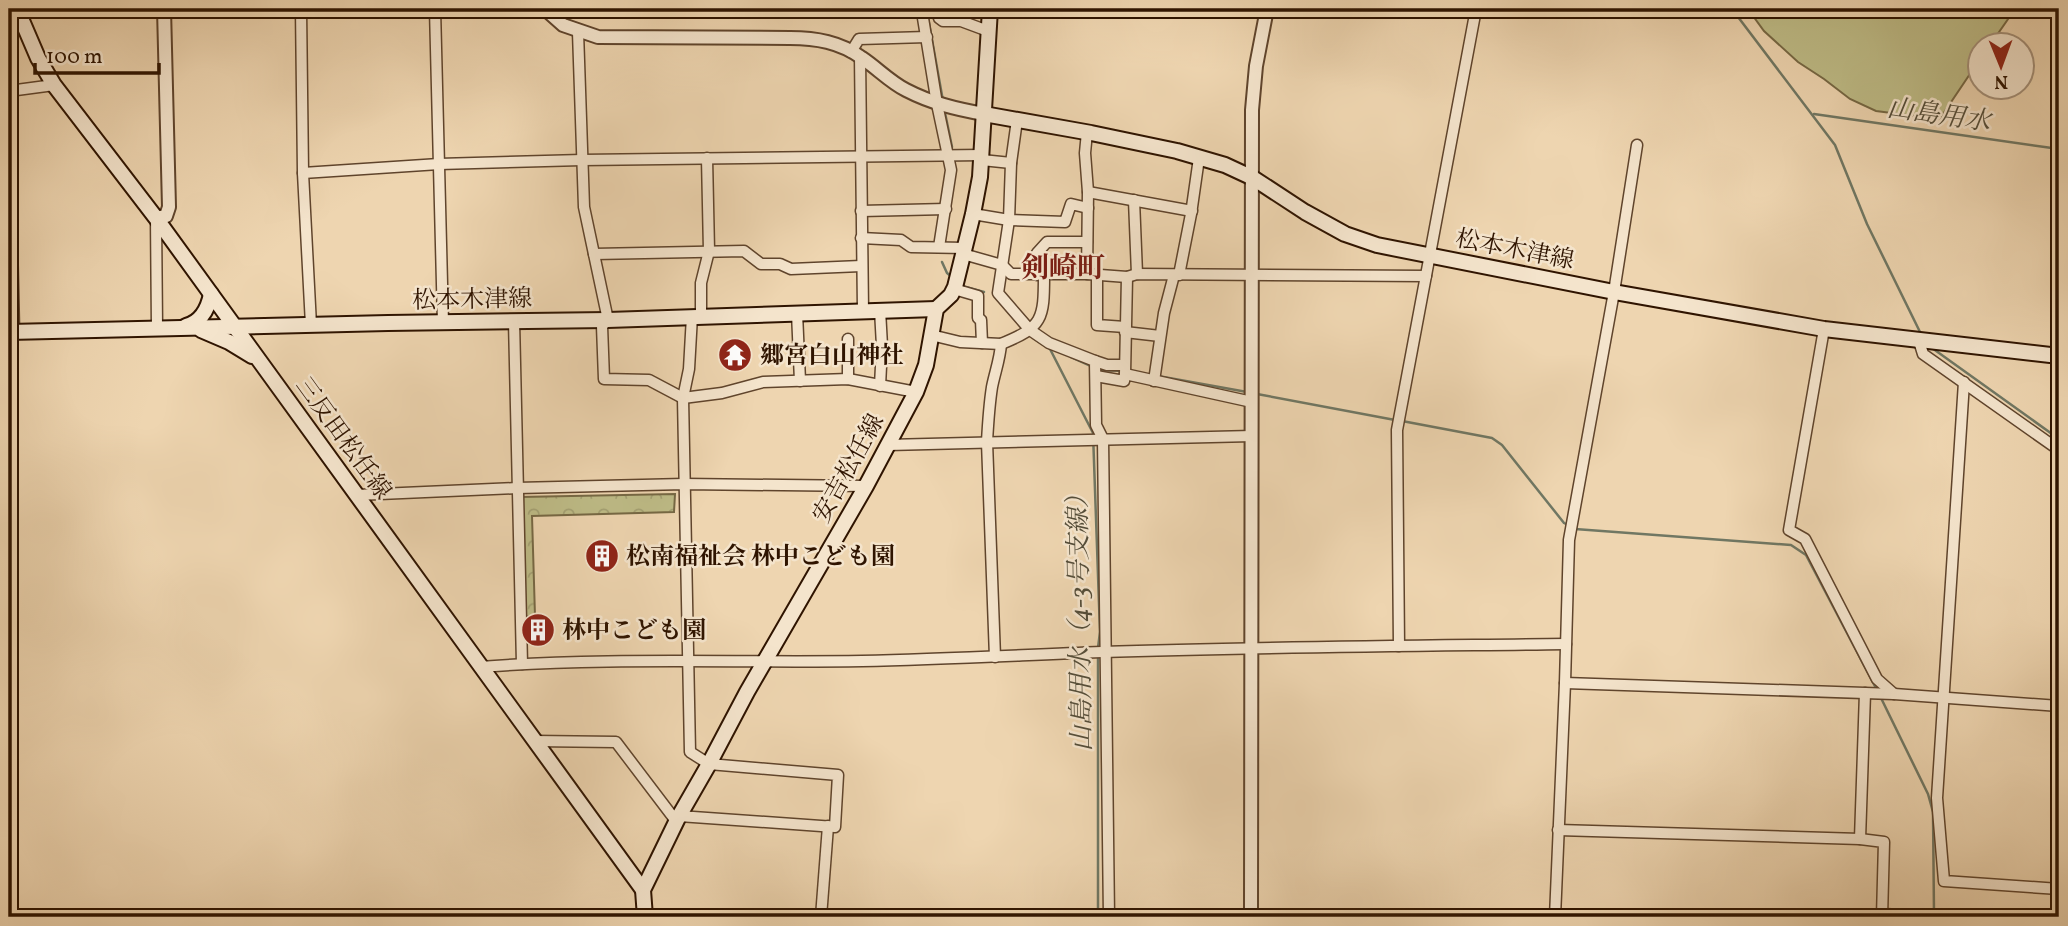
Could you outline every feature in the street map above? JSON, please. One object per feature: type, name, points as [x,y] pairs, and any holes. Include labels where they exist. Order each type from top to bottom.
[{"type":"main road","name":"三反田松任線","points":[[17,9],[38,58],[54,85],[156,218],[643,890]]},
{"type":"main road","points":[[936,309],[951,295],[973,214],[982,158],[990,9]]},
{"type":"main road","name":"松本木津線","points":[[984,114],[1087,132],[1226,165],[1253,178],[1345,234],[1377,245],[1614,292],[1824,329],[2059,356]]},
{"type":"main road","points":[[185,327],[200,319],[211,294],[239,316],[253,323],[271,326]]},
{"type":"main road","name":"松本木津線","points":[[11,332],[608,320],[936,309]]},
{"type":"main road","name":"安吉松任線","points":[[645,917],[643,890],[678,819],[916,392],[926,365],[936,309]]},
{"type":"main road","points":[[258,360],[252,340],[258,332],[271,326]]},
{"type":"main road","points":[[185,327],[229,342],[258,360]]},
{"type":"street","points":[[157,328],[156,218],[166,216],[169,207],[164,9]]},
{"type":"street","points":[[301,9],[303,173],[311,325]]},
{"type":"street","points":[[435,9],[443,323]]},
{"type":"street","points":[[545,9],[563,25],[598,37],[813,38],[829,41],[855,54],[902,88],[942,105],[984,114]]},
{"type":"street","points":[[920,9],[953,155],[939,247]]},
{"type":"street","points":[[937,9],[939,18],[943,21],[961,21],[988,31]]},
{"type":"street","points":[[1251,917],[1253,99],[1256,66],[1267,9]]},
{"type":"street","points":[[1399,646],[1399,421],[1476,9]]},
{"type":"street","points":[[578,32],[584,207],[608,320],[602,326],[604,379],[649,380],[683,398],[722,393],[763,382],[848,379],[916,392]]},
{"type":"street","points":[[863,312],[855,54],[859,39],[927,37]]},
{"type":"street","points":[[9,91],[54,85]]},
{"type":"street","points":[[9,108],[11,332]]},
{"type":"street","points":[[1017,120],[1009,220],[998,293],[1030,330],[1049,343],[1125,371],[1252,396]]},
{"type":"street","points":[[1087,132],[1087,242],[1097,325],[1160,336]]},
{"type":"street","points":[[1555,917],[1570,530],[1614,292],[1637,145]]},
{"type":"street","points":[[303,173],[439,164],[582,160],[953,155],[1012,163]]},
{"type":"street","points":[[1154,377],[1160,336],[1192,211],[1199,158]]},
{"type":"street","points":[[534,740],[616,742],[678,819],[835,827],[838,775],[709,764],[690,752],[683,398],[701,283],[709,251],[707,159]]},
{"type":"street","points":[[1088,191],[1192,211]]},
{"type":"street","points":[[1096,376],[1124,381],[1125,330],[1132,276],[1134,200]]},
{"type":"street","points":[[973,214],[1046,223],[1065,222],[1071,204],[1088,208]]},
{"type":"street","points":[[861,211],[946,209]]},
{"type":"street","points":[[931,335],[960,342],[1001,344],[1023,335],[1037,324],[1044,307],[1037,253],[1047,242],[1046,223]]},
{"type":"street","points":[[861,238],[901,240],[911,247],[939,247],[964,251],[1002,265],[1011,274],[1426,276]]},
{"type":"street","points":[[1047,242],[1087,242]]},
{"type":"street","points":[[594,254],[744,251],[761,264],[780,264],[791,269],[861,266]]},
{"type":"street","points":[[955,283],[978,296],[982,343]]},
{"type":"street","points":[[880,310],[880,386]]},
{"type":"street","points":[[797,313],[800,381]]},
{"type":"street","points":[[514,321],[522,664]]},
{"type":"street","points":[[1824,329],[1789,530],[1805,539],[1877,679],[1894,694]]},
{"type":"street","points":[[848,339],[848,379]]},
{"type":"street","points":[[1919,341],[1923,354],[2059,450]]},
{"type":"street","points":[[995,657],[986,442],[1001,344]]},
{"type":"street","points":[[1096,361],[1100,652],[1109,917]]},
{"type":"street","points":[[1964,382],[1937,798],[1944,881],[2059,889]]},
{"type":"street","points":[[888,445],[1252,436]]},
{"type":"street","points":[[357,495],[684,484],[866,486]]},
{"type":"street","points":[[480,667],[688,660],[783,662],[1100,652],[1566,644]]},
{"type":"street","points":[[1565,683],[1894,694],[2059,706]]},
{"type":"street","points":[[1860,839],[1874,694]]},
{"type":"street","points":[[821,917],[828,826]]},
{"type":"street","points":[[1558,830],[1860,839],[1884,842],[1882,916],[1937,917]]},
{"type":"green space","points":[[1748,9],[2015,9],[1999,32],[1966,32],[1966,80],[1938,119],[1876,111],[1850,99],[1798,62],[1764,31]]},
{"type":"green space","points":[[675,494],[674,512],[532,516],[535,616],[523,617],[520,497]]},
{"type":"waterway","points":[[1732,9],[1835,145],[1867,224],[1921,334]]},
{"type":"waterway","points":[[927,12],[943,101]]},
{"type":"waterway","points":[[944,108],[952,147]]},
{"type":"waterway","name":"山島用水","points":[[1814,114],[2059,149]]},
{"type":"waterway","points":[[942,262],[952,277]]},
{"type":"waterway","points":[[962,286],[984,292]]},
{"type":"waterway","name":"山島用水（4-3号支線）","points":[[1033,338],[1050,349],[1093,433],[1100,632],[1098,648]]},
{"type":"waterway","points":[[1932,348],[2059,439]]},
{"type":"waterway","points":[[1071,357],[1091,366]]},
{"type":"waterway","points":[[1102,370],[1123,371]]},
{"type":"waterway","points":[[1158,376],[1247,392]]},
{"type":"waterway","points":[[1257,394],[1395,420]]},
{"type":"waterway","points":[[1402,421],[1492,438],[1502,445],[1564,523],[1570,526]]},
{"type":"waterway","points":[[1575,529],[1791,545],[1806,555],[1878,692]]},
{"type":"waterway","name":"山島用水（4-3号支線）","points":[[1098,655],[1098,917]]},
{"type":"waterway","points":[[1881,698],[1928,794],[1933,812],[1934,914]]},
{"type":"place","name":"郷宮白山神社","points":[[735,355]]},
{"type":"place","name":"松南福祉会 林中こども園","points":[[602,556]]},
{"type":"place","name":"林中こども園","points":[[538,630]]},
{"type":"district","name":"剣崎町","points":[[1063,267]]}]
